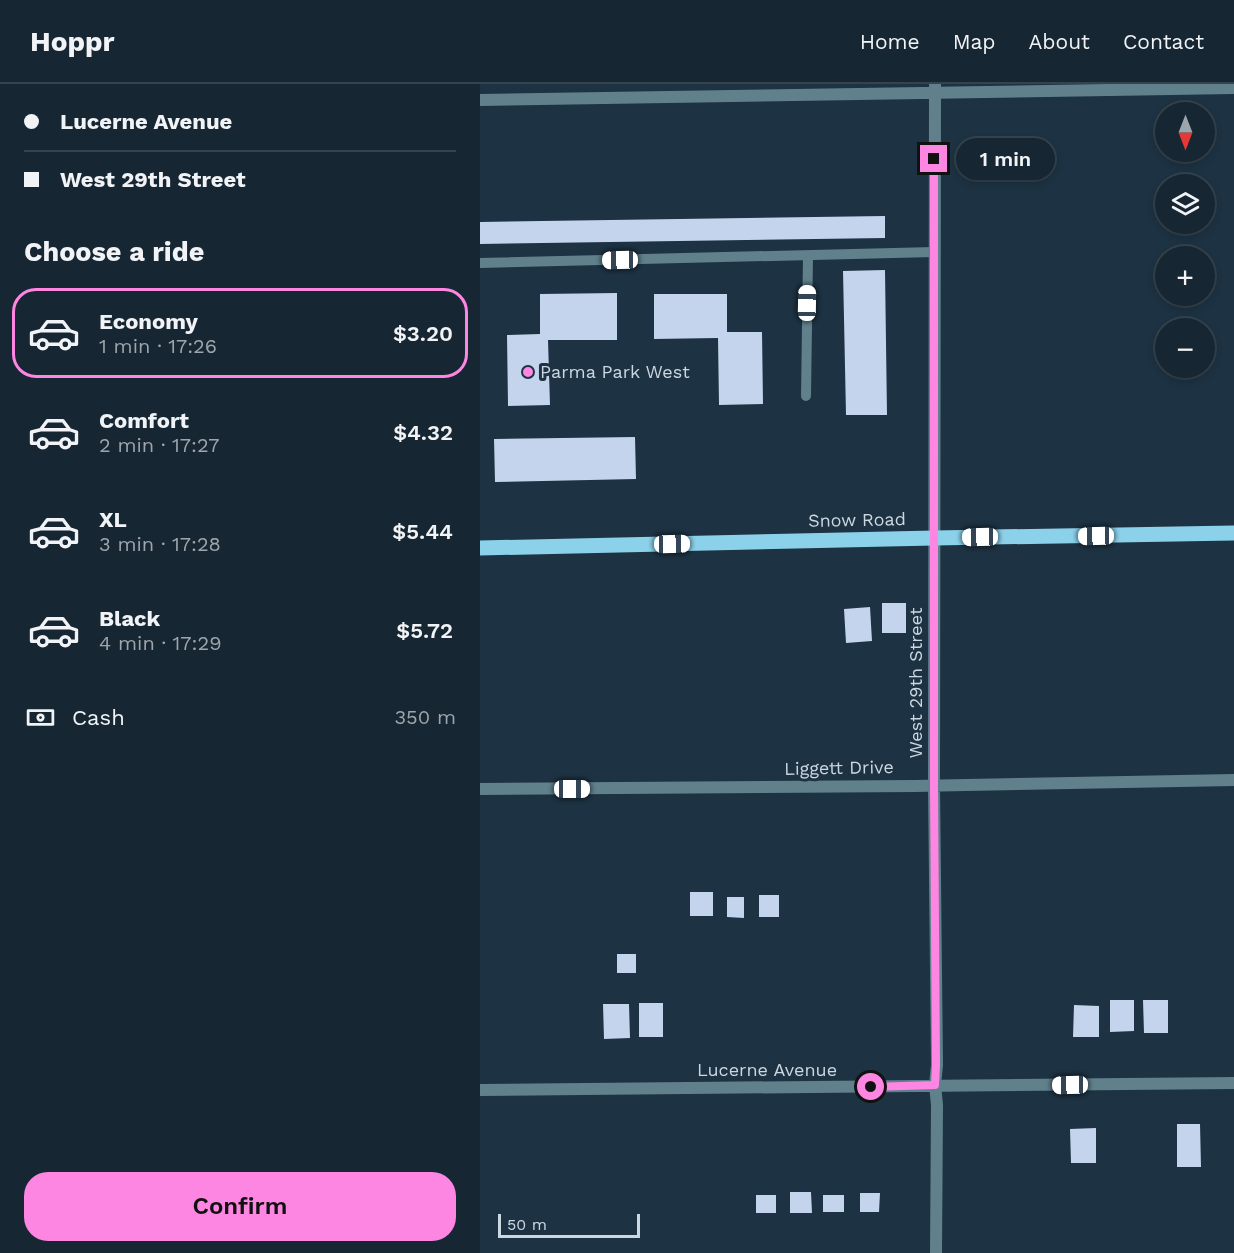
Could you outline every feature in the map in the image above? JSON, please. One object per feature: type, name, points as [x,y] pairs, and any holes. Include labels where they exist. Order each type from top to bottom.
[{"type":"main road","name":"Snow Road","points":[[480,548],[1234,533]]},
{"type":"street","points":[[480,100],[935,89],[1234,88]]},
{"type":"street","name":"West 29th Street","points":[[935,89],[936,1253]]},
{"type":"street","name":"Liggett Drive","points":[[480,789],[1234,780]]},
{"type":"street","name":"Lucerne Avenue","points":[[480,1090],[1234,1083]]},
{"type":"lane","points":[[480,263],[934,252]]},
{"type":"lane","points":[[806,396],[808,255]]},
{"type":"building","points":[[885,216],[885,238],[480,244],[480,222]]},
{"type":"building","points":[[885,270],[887,415],[846,415],[843,271]]},
{"type":"building","name":"Parma Park West","points":[[617,293],[617,340],[548,340],[550,405],[508,406],[507,335],[540,334],[540,294]]},
{"type":"building","name":"Parma Park West","points":[[654,294],[727,294],[727,332],[762,332],[763,404],[719,405],[718,338],[654,339]]},
{"type":"building","points":[[635,437],[636,479],[495,482],[494,439]]},
{"type":"building","points":[[882,603],[906,603],[906,633],[882,633]]},
{"type":"building","points":[[870,607],[872,641],[846,643],[844,609]]},
{"type":"building","points":[[690,892],[713,892],[713,916],[690,916]]},
{"type":"building","points":[[759,895],[779,895],[779,917],[759,917]]},
{"type":"building","points":[[727,897],[744,897],[744,918],[727,917]]},
{"type":"building","points":[[617,954],[636,954],[636,973],[617,973]]},
{"type":"building","points":[[1110,1000],[1134,1000],[1134,1031],[1110,1032]]},
{"type":"building","points":[[1143,1000],[1168,1000],[1168,1033],[1144,1033]]},
{"type":"building","points":[[639,1003],[663,1003],[663,1037],[639,1037]]},
{"type":"building","points":[[603,1004],[629,1004],[630,1038],[604,1039]]},
{"type":"building","points":[[1074,1005],[1099,1006],[1099,1037],[1073,1037]]},
{"type":"building","points":[[1177,1124],[1200,1124],[1201,1167],[1177,1167]]},
{"type":"building","points":[[1096,1128],[1096,1163],[1071,1163],[1070,1129]]},
{"type":"building","points":[[790,1192],[811,1192],[812,1213],[790,1213]]},
{"type":"building","points":[[860,1193],[880,1193],[879,1212],[860,1212]]},
{"type":"building","points":[[756,1195],[776,1195],[776,1213],[756,1213]]},
{"type":"building","points":[[823,1195],[844,1195],[844,1212],[823,1212]]},
{"type":"place","name":"Parma Park West","points":[[528,372]]},
{"type":"route","points":[[871,1087],[935,1085],[934,159]]}]
